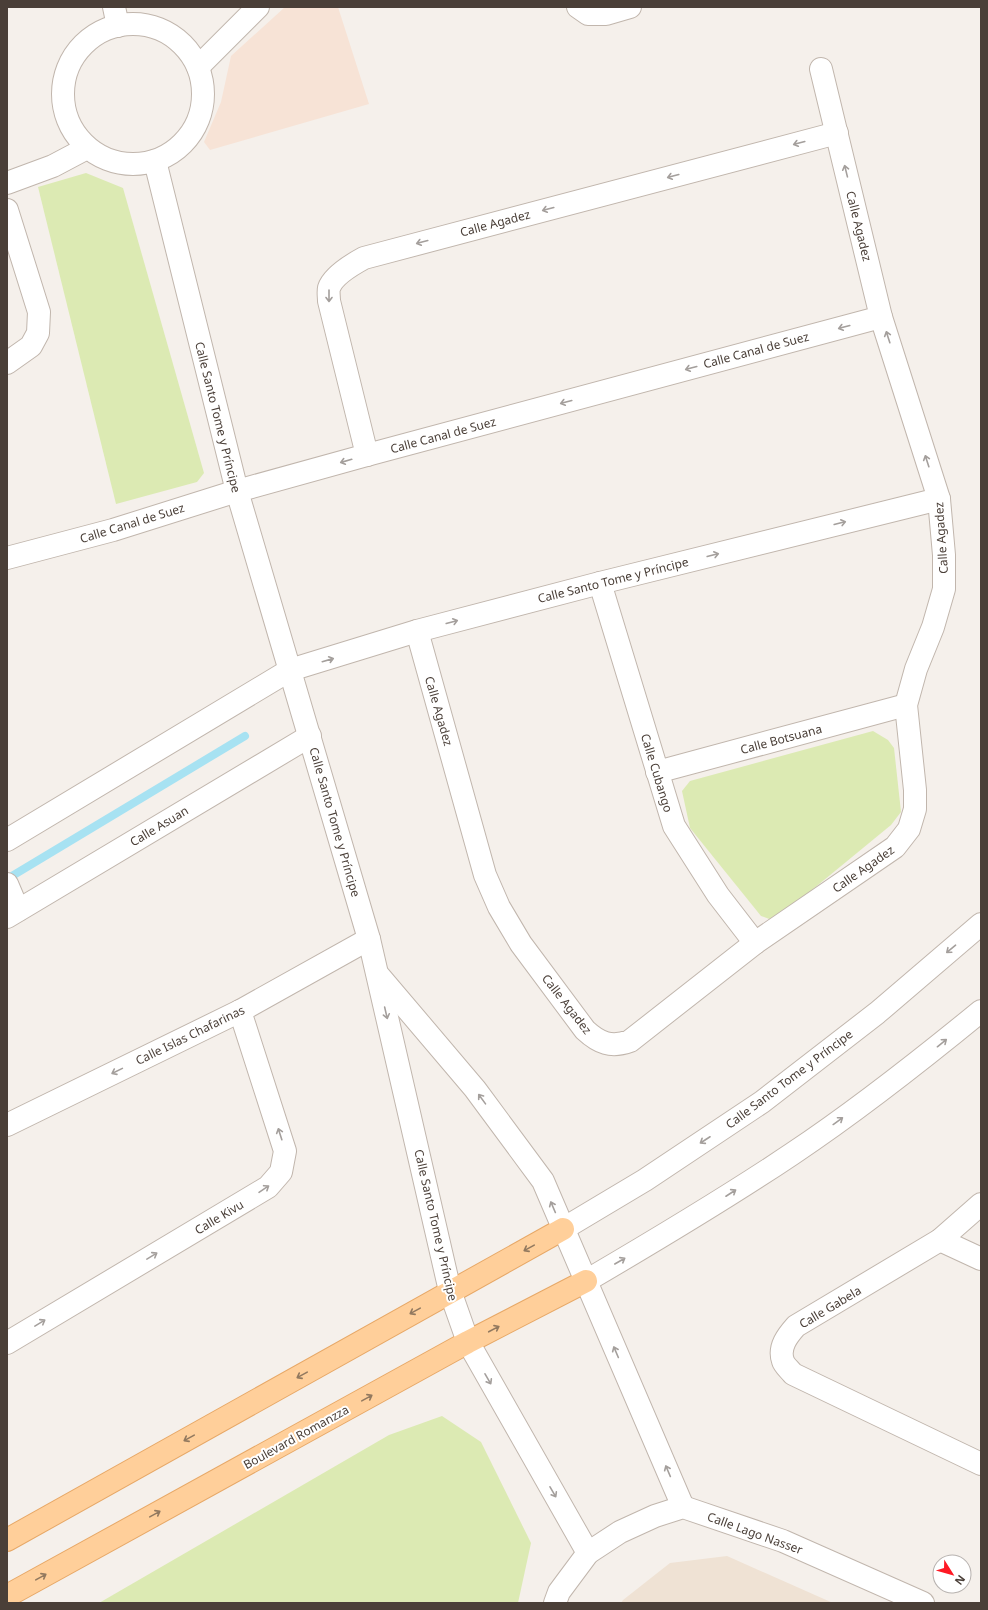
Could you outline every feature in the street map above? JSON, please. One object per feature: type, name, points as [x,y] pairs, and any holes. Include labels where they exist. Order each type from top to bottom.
[{"type":"main road","points":[[7,1540],[563,1229]]},
{"type":"main road","name":"Boulevard Romanzza","points":[[7,1596],[468,1342],[586,1281]]},
{"type":"street","points":[[198,66],[258,7]]},
{"type":"street","points":[[578,7],[588,14],[606,14],[630,7]]},
{"type":"street","points":[[116,16],[166,32],[185,46],[198,66],[203,90],[201,112],[191,133],[176,150],[155,161],[131,165],[108,160],[87,148],[73,131],[65,111],[63,89],[68,67],[80,48],[98,34],[116,16]]},
{"type":"street","name":"Calle Agadez","points":[[417,631],[485,875],[499,907],[521,944],[585,1030],[596,1040],[619,1045],[630,1041],[756,943],[895,847],[909,830],[915,809],[915,790],[906,705],[916,668],[933,627],[944,589],[944,555],[939,499],[882,317],[821,70]]},
{"type":"street","name":"Calle Agadez","points":[[367,455],[328,301],[329,288],[339,275],[350,265],[364,258],[837,133]]},
{"type":"street","points":[[7,183],[53,166],[87,148]]},
{"type":"street","name":"Calle Santo Tome y Príncipe","points":[[155,161],[237,491],[369,939],[450,1291],[468,1342],[588,1553]]},
{"type":"street","points":[[7,210],[39,312],[38,333],[31,346],[8,363]]},
{"type":"street","name":"Calle Canal de Suez","points":[[7,558],[113,530],[237,491],[367,455],[882,317]]},
{"type":"street","name":"Calle Santo Tome y Príncipe","points":[[290,670],[417,631],[600,583],[939,499]]},
{"type":"street","name":"Calle Cubango","points":[[600,583],[674,826],[718,895],[756,943]]},
{"type":"street","points":[[7,840],[290,670]]},
{"type":"street","name":"Calle Botsuana","points":[[657,772],[906,705]]},
{"type":"street","name":"Calle Asuan","points":[[13,914],[310,736]]},
{"type":"street","points":[[7,884],[13,914]]},
{"type":"street","name":"Calle Santo Tome y Príncipe","points":[[563,1229],[645,1180],[762,1102],[877,1013],[981,924]]},
{"type":"street","name":"Calle Islas Chafarinas","points":[[7,1125],[240,1011],[369,939]]},
{"type":"street","name":"Calle Santo Tome y Príncipe","points":[[378,975],[475,1089],[543,1181],[683,1507]]},
{"type":"street","name":"Calle Kivu","points":[[7,1343],[268,1187],[281,1172],[285,1151],[240,1011]]},
{"type":"street","points":[[586,1281],[677,1228],[793,1153],[912,1067],[981,1011]]},
{"type":"street","name":"Calle Gabela","points":[[981,1204],[940,1240],[796,1326],[787,1336],[782,1348],[783,1361],[793,1374],[981,1464]]},
{"type":"street","points":[[940,1240],[981,1259]]},
{"type":"street","points":[[555,1603],[559,1592],[588,1553],[620,1532],[655,1516],[683,1507]]},
{"type":"street","name":"Calle Lago Nasser","points":[[683,1507],[783,1542],[923,1603]]},
{"type":"shaded area","points":[[285,7],[338,7],[369,104],[210,150],[204,142],[221,102],[231,56]]},
{"type":"shaded area","points":[[727,1556],[833,1603],[621,1603],[670,1563]]},
{"type":"green space","points":[[86,173],[123,188],[204,473],[197,482],[116,504],[38,187]]},
{"type":"green space","points":[[873,731],[888,740],[894,748],[901,812],[891,825],[790,908],[772,920],[761,916],[690,828],[682,791],[690,781]]},
{"type":"green space","points":[[442,1416],[481,1442],[531,1543],[518,1603],[99,1603],[389,1435]]},
{"type":"waterway","points":[[7,879],[245,736]]}]
